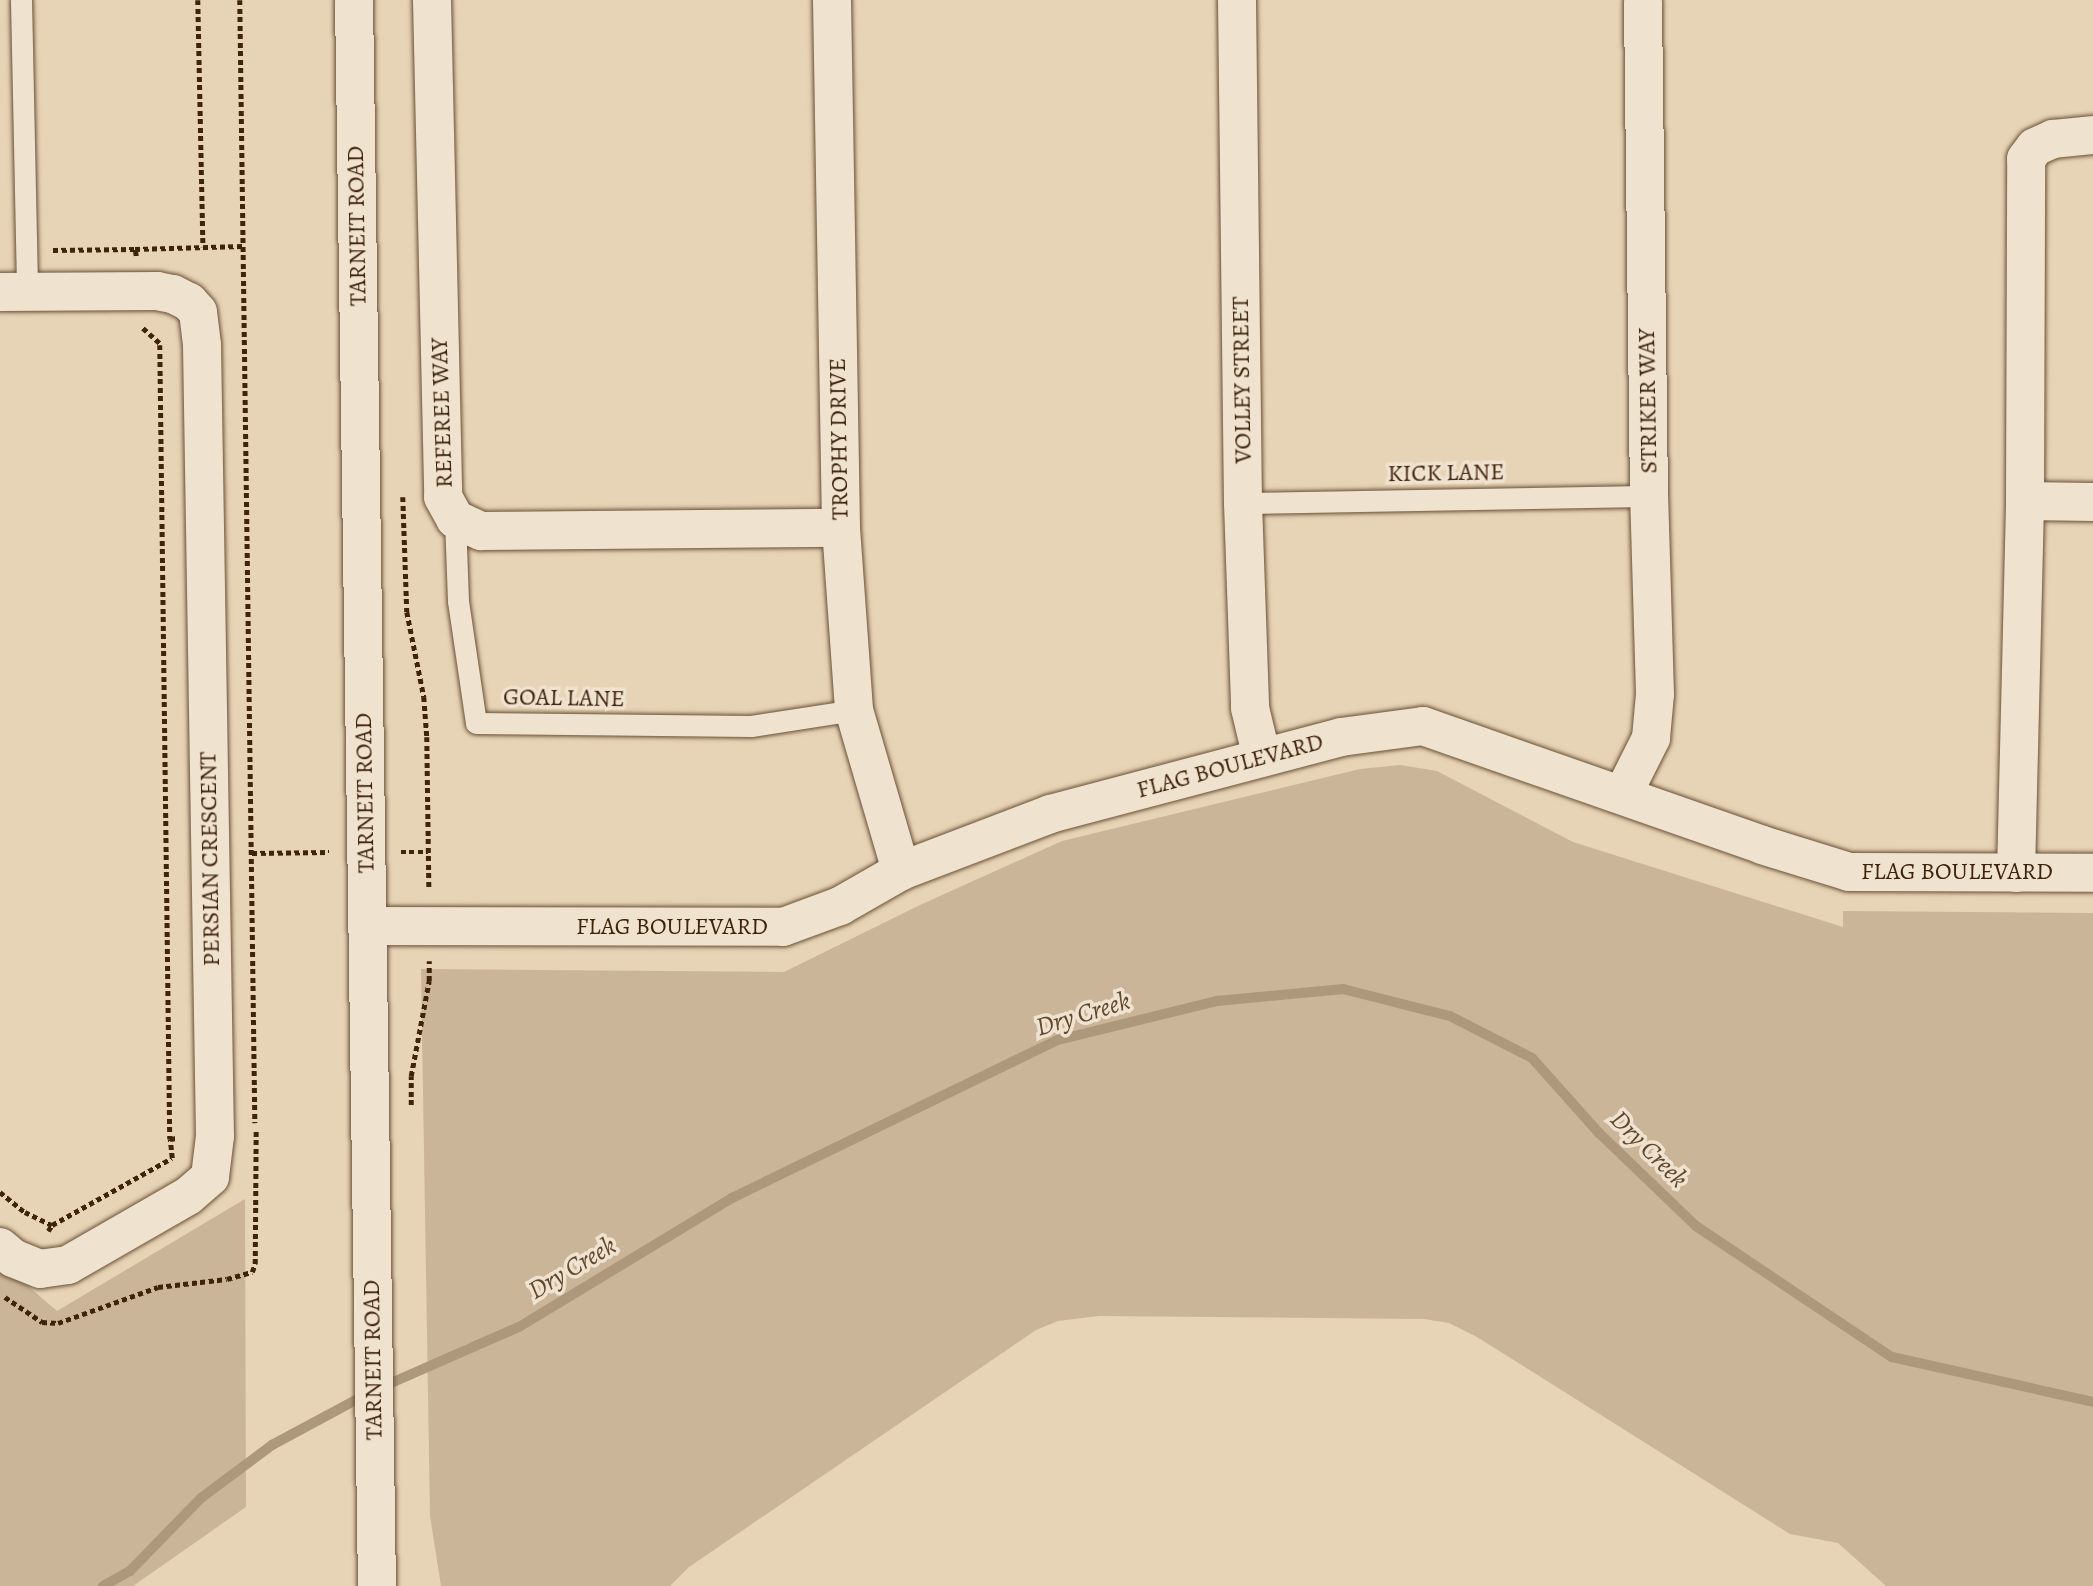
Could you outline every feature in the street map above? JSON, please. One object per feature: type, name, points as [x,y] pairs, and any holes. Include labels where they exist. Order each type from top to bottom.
[{"type":"street","name":"TARNEIT ROAD","points":[[354,0],[377,1586]]},
{"type":"street","name":"REFEREE WAY","points":[[432,0],[443,496],[456,519],[481,531],[841,528]]},
{"type":"street","name":"TROPHY DRIVE","points":[[832,0],[841,528],[854,710],[901,871]]},
{"type":"street","name":"VOLLEY STREET","points":[[1237,0],[1243,503],[1250,708],[1262,758]]},
{"type":"street","name":"STRIKER WAY","points":[[1623,794],[1651,738],[1655,694],[1649,496],[1643,2]]},
{"type":"street","points":[[2016,873],[2025,501],[2026,159],[2035,147],[2053,139],[2093,135]]},
{"type":"street","name":"PERSIAN CRESCENT","points":[[0,1248],[13,1258],[40,1269],[68,1265],[188,1196],[210,1177],[215,1136],[201,329],[198,312],[190,302],[173,293],[157,291],[13,292]]},
{"type":"street","points":[[2025,501],[2093,502]]},
{"type":"street","name":"FLAG BOULEVARD","points":[[367,926],[783,927],[840,906],[901,871],[1050,814],[1341,737],[1423,726],[1762,845],[1849,872],[2093,873]]},
{"type":"lane","points":[[13,292],[27,251],[21,0]]},
{"type":"lane","name":"KICK LANE","points":[[1243,503],[1649,496]]},
{"type":"lane","name":"GOAL LANE","points":[[456,519],[458,601],[477,723],[751,726],[854,710]]},
{"type":"path","points":[[198,0],[203,247]]},
{"type":"path","points":[[27,251],[135,249]]},
{"type":"path","points":[[403,493],[407,612],[424,697],[427,737],[429,981],[411,1076],[411,1105]]},
{"type":"path","points":[[0,1192],[25,1212],[52,1225]]},
{"type":"shaded area","points":[[1400,765],[1437,771],[1573,842],[1843,927],[1843,911],[2093,913],[2093,1586],[1886,1586],[1838,1543],[1790,1534],[1477,1337],[1449,1323],[1424,1319],[1099,1316],[1058,1321],[1036,1330],[689,1567],[670,1586],[441,1586],[430,1516],[421,969],[784,972],[920,905],[1062,841],[1360,769]]},
{"type":"shaded area","points":[[245,1199],[246,1507],[133,1586],[0,1586],[0,1262],[57,1311]]},
{"type":"waterway","name":"Dry Creek","points":[[382,1387],[519,1327],[732,1198],[1058,1040],[1217,1001],[1343,989],[1450,1016],[1532,1058],[1599,1133],[1696,1226],[1892,1357],[2093,1402]]},
{"type":"waterway","name":"Dry Creek","points":[[103,1586],[130,1571],[201,1498],[272,1445],[367,1394]]}]
